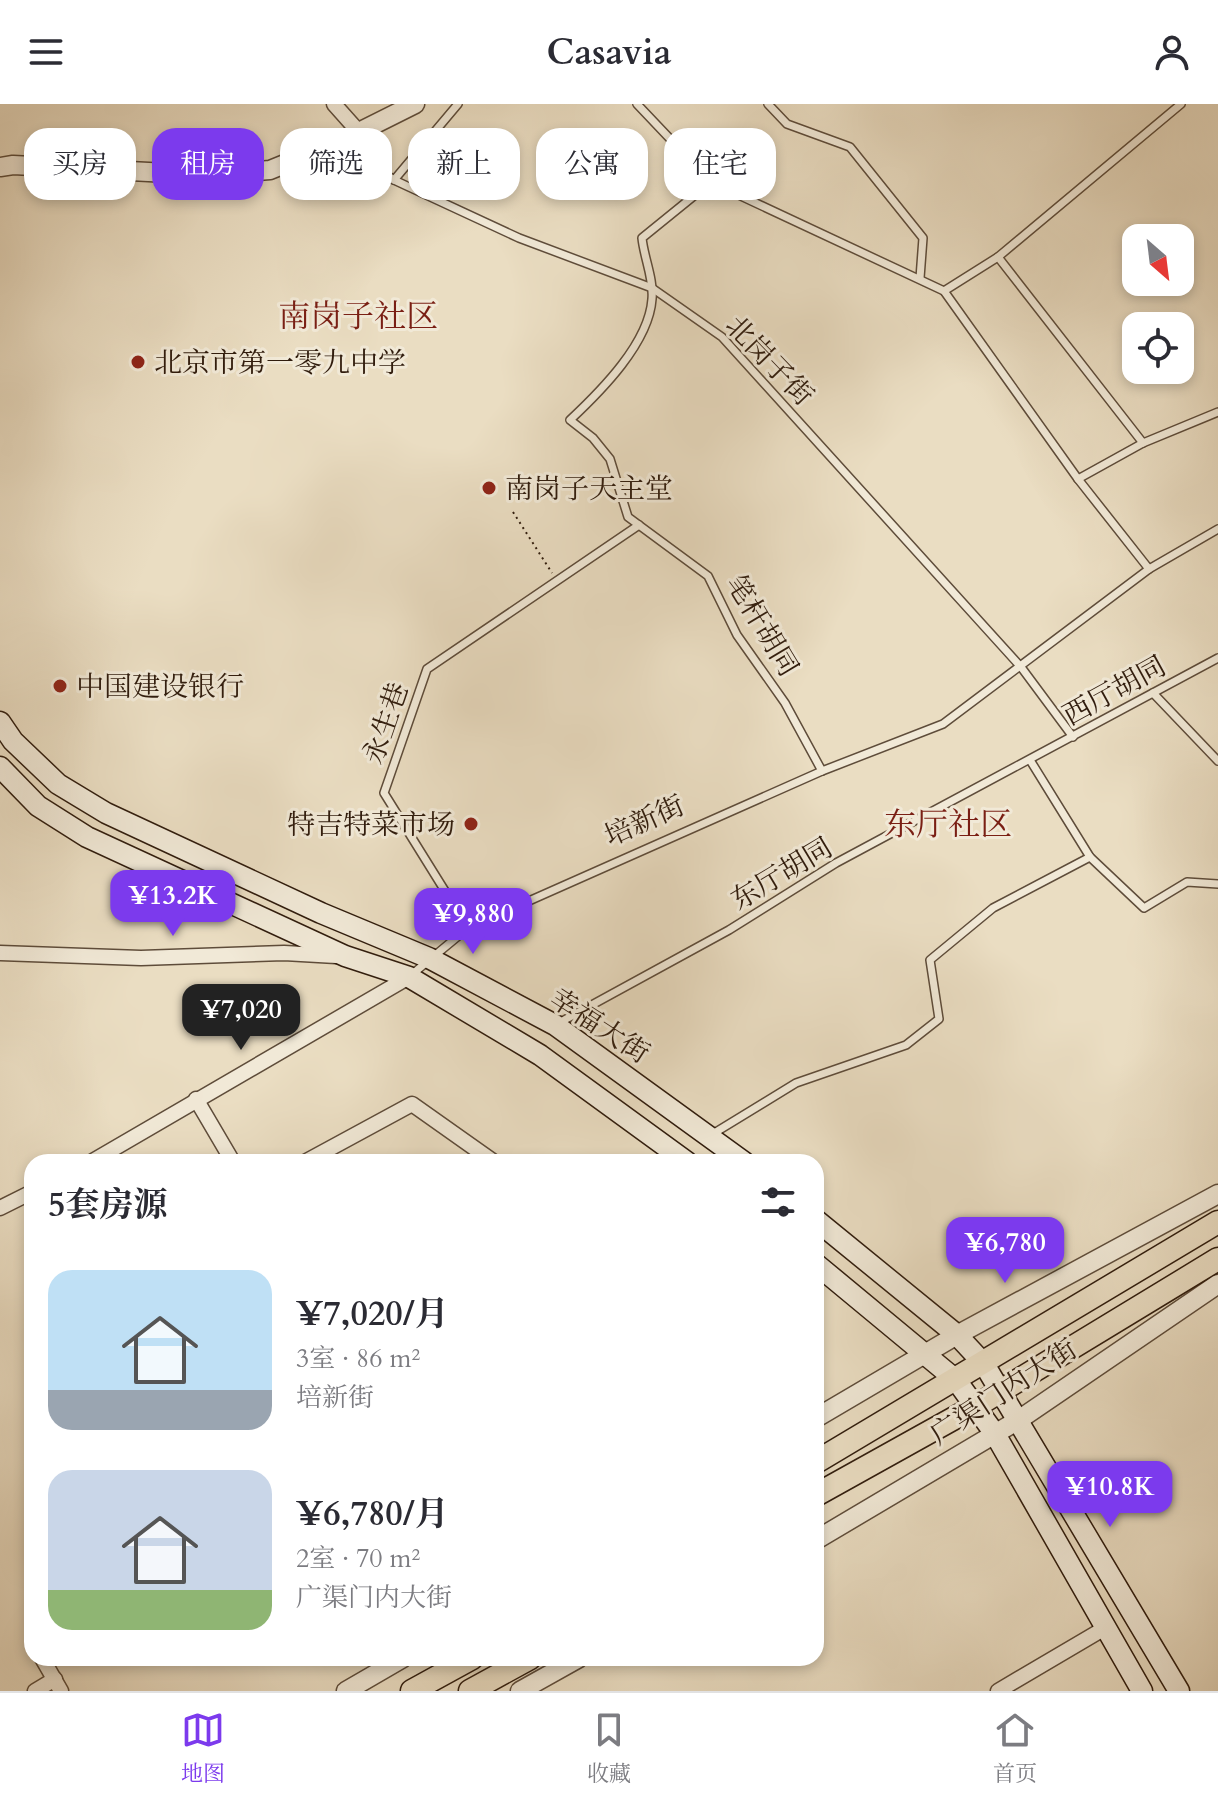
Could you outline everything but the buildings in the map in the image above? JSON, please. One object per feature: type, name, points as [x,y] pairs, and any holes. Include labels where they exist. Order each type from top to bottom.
[{"type":"main road","name":"幸福大街","points":[[0,722],[13,741],[58,784],[106,813],[321,913],[429,958],[555,1025],[734,1154]]},
{"type":"main road","name":"幸福大街","points":[[0,767],[38,806],[87,837],[345,956],[409,977],[540,1055],[676,1154]]},
{"type":"main road","name":"广渠门内大街","points":[[824,1457],[1218,1222]]},
{"type":"main road","points":[[824,1227],[957,1335],[984,1364],[1020,1419],[1179,1691]]},
{"type":"main road","name":"广渠门内大街","points":[[824,1491],[976,1406],[1218,1259]]},
{"type":"main road","points":[[824,1270],[927,1353],[956,1380],[976,1406],[1142,1691]]},
{"type":"main road","points":[[412,1691],[457,1666]]},
{"type":"main road","points":[[470,1691],[515,1666]]},
{"type":"street","points":[[334,104],[355,128]]},
{"type":"street","points":[[364,128],[415,104]]},
{"type":"street","points":[[0,167],[13,165],[207,175],[270,170],[280,166]]},
{"type":"street","points":[[0,953],[141,958],[284,953],[345,956]]},
{"type":"street","name":"培新街","points":[[118,1154],[196,1099],[409,977]]},
{"type":"street","points":[[196,1099],[228,1154]]},
{"type":"street","points":[[320,1154],[412,1104],[483,1154]]},
{"type":"street","points":[[824,1413],[957,1335],[1218,1194]]},
{"type":"street","points":[[2,1203],[24,1195]]},
{"type":"street","name":"广渠门内大街","points":[[824,1535],[1020,1419],[1218,1284]]},
{"type":"street","points":[[998,1691],[1105,1628]]},
{"type":"street","points":[[35,1691],[58,1685],[47,1666]]},
{"type":"street","points":[[346,1691],[389,1666]]},
{"type":"street","points":[[520,1691],[565,1666]]},
{"type":"lane","points":[[394,180],[458,104]]},
{"type":"lane","points":[[637,104],[664,132]]},
{"type":"lane","points":[[768,104],[787,124],[850,147],[923,238],[920,278]]},
{"type":"lane","points":[[944,291],[998,257],[1181,104]]},
{"type":"lane","name":"北岗子街","points":[[394,180],[519,238],[652,288],[722,337],[1021,667],[1073,737]]},
{"type":"lane","name":"笔杆胡同","points":[[689,200],[642,238],[652,288],[650,311],[630,352],[607,385],[570,420],[593,438],[610,459],[624,512],[708,576],[737,635],[785,703],[822,771]]},
{"type":"lane","points":[[750,200],[944,291],[1078,479],[1149,569]]},
{"type":"lane","points":[[998,257],[1143,443]]},
{"type":"lane","points":[[1078,479],[1143,443],[1218,412]]},
{"type":"lane","name":"永生巷","points":[[468,928],[384,793],[427,669],[639,525]]},
{"type":"lane","name":"培新街","points":[[409,977],[468,928],[822,771],[943,724],[1149,569],[1218,529]]},
{"type":"lane","name":"西厅胡同","points":[[1030,760],[1218,658]]},
{"type":"lane","points":[[1153,693],[1218,761]]},
{"type":"lane","points":[[1030,760],[1090,857],[1144,908],[1187,882],[1218,884]]},
{"type":"lane","name":"东厅胡同","points":[[555,1025],[729,930],[836,863],[1030,760]]},
{"type":"lane","points":[[711,1135],[796,1083],[906,1045],[939,1019],[930,960],[993,908],[1090,857]]},
{"type":"path","points":[[513,512],[557,580]]},
{"type":"place","name":"北京市第一零九中学","points":[[138,362]]},
{"type":"place","name":"南岗子天主堂","points":[[489,488]]},
{"type":"place","name":"中国建设银行","points":[[60,686]]},
{"type":"place","name":"特吉特菜市场","points":[[471,824]]},
{"type":"district","name":"南岗子社区","points":[[358,316]]},
{"type":"district","name":"东厅社区","points":[[948,824]]}]
